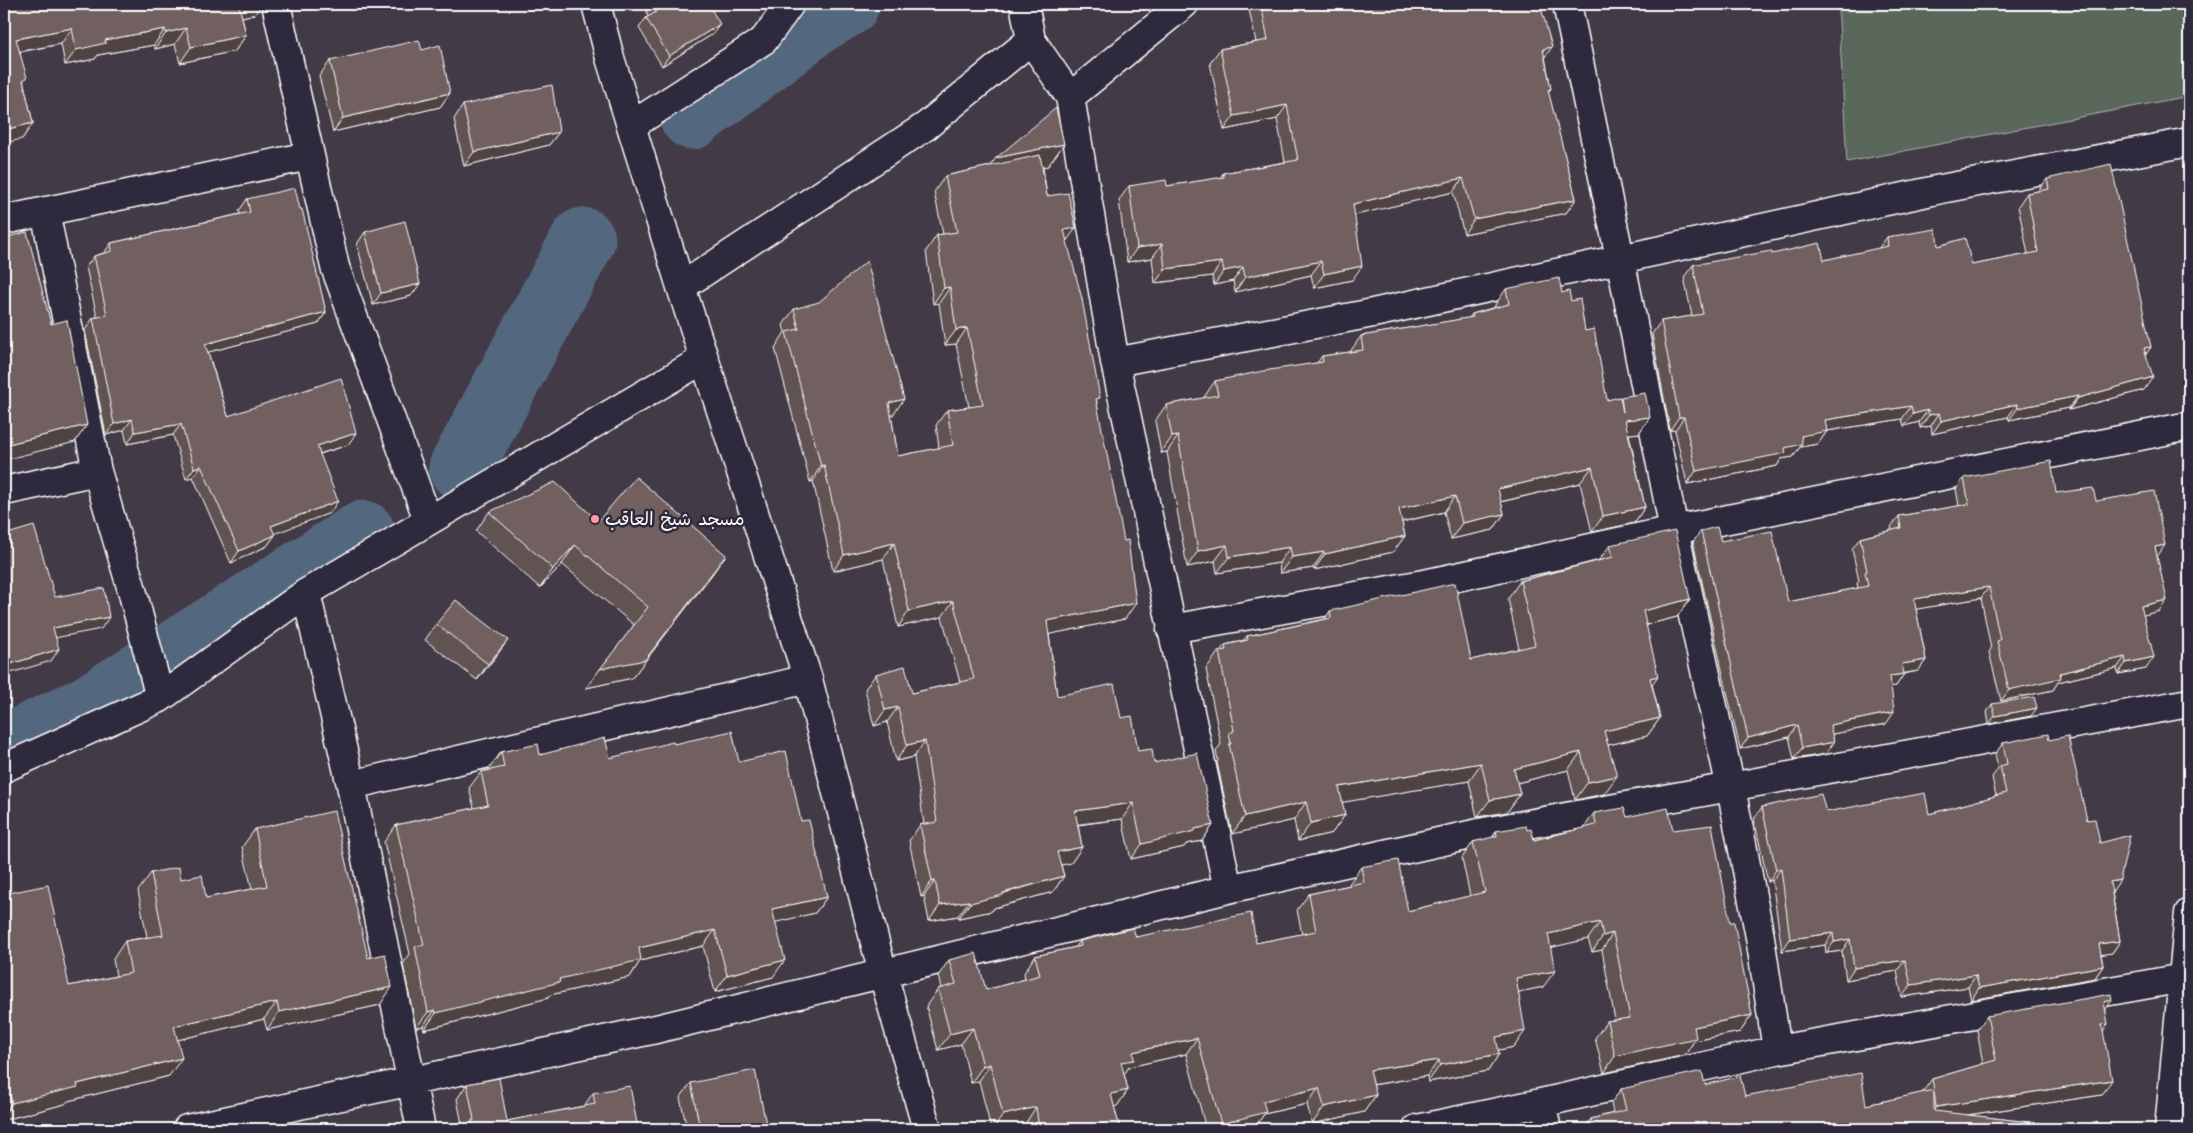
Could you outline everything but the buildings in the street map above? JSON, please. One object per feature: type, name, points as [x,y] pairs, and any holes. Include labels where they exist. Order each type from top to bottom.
[{"type":"street","points":[[276,4],[335,267],[428,520]]},
{"type":"street","points":[[596,4],[631,126],[681,287],[808,679],[883,974],[927,1129]]},
{"type":"street","points":[[631,126],[764,40],[790,4]]},
{"type":"street","points":[[1024,4],[1031,40],[1070,98],[1114,362],[1228,889]]},
{"type":"street","points":[[1070,98],[1184,4]]},
{"type":"street","points":[[1567,4],[1674,530],[1731,788],[1760,937],[1777,1050]]},
{"type":"street","points":[[681,287],[926,126],[1031,40]]},
{"type":"street","points":[[1114,362],[1373,313],[1941,189],[2189,142]]},
{"type":"street","points":[[4,220],[309,156]]},
{"type":"street","points":[[46,211],[97,471],[132,590],[160,698]]},
{"type":"street","points":[[4,768],[160,698],[306,594],[428,520],[704,359]]},
{"type":"street","points":[[1171,629],[1429,583],[1674,530],[2189,426]]},
{"type":"street","points":[[4,491],[97,471]]},
{"type":"street","points":[[306,594],[351,785],[421,1129]]},
{"type":"street","points":[[351,785],[808,679]]},
{"type":"street","points":[[187,1129],[656,1029],[1228,889],[1479,834],[2189,703]]},
{"type":"street","points":[[2169,1129],[2186,977],[2189,913]]},
{"type":"street","points":[[1417,1129],[1544,1116],[1777,1050],[2186,977]]},
{"type":"green space","points":[[1838,4],[2189,4],[2189,96],[1847,162]]},
{"type":"waterway","points":[[692,117],[815,23],[847,4]]},
{"type":"waterway","points":[[461,468],[583,240]]},
{"type":"waterway","points":[[4,748],[90,707],[363,533]]},
{"type":"place","name":"مسجد شيخ العاقب","points":[[595,519]]}]
